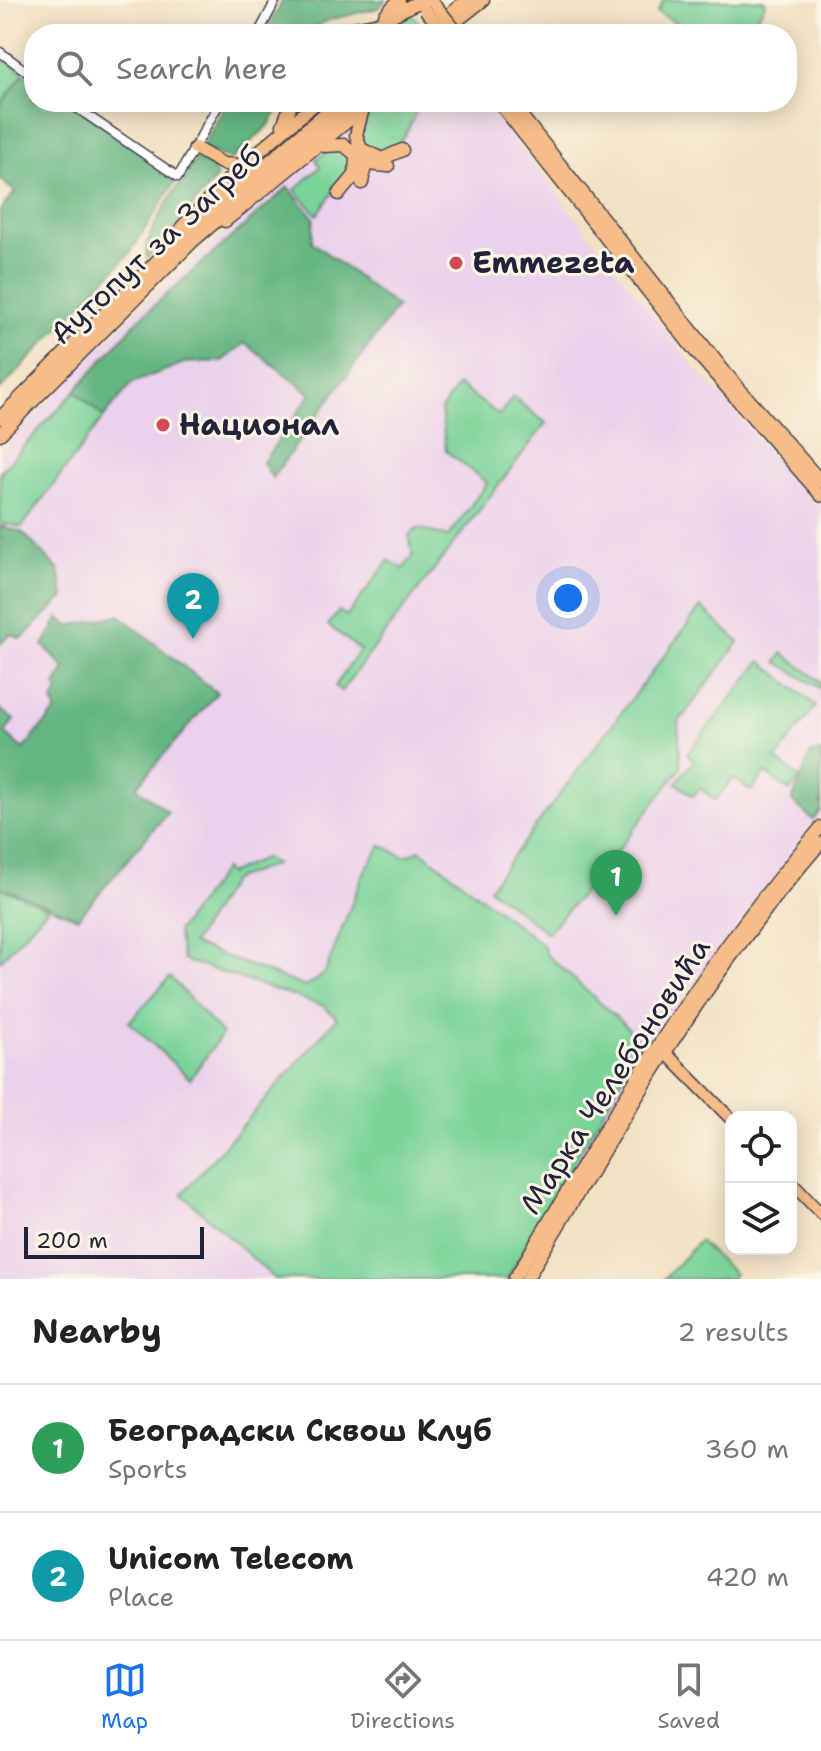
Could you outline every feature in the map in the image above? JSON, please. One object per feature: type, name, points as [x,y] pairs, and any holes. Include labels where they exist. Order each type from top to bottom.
[{"type":"highway","points":[[372,24],[399,0]]},
{"type":"highway","points":[[437,24],[467,0]]},
{"type":"highway","points":[[454,24],[483,0]]},
{"type":"highway","points":[[372,24],[422,3]]},
{"type":"highway","points":[[277,134],[287,112]]},
{"type":"highway","points":[[171,247],[181,228],[217,191],[304,112]]},
{"type":"highway","name":"Аутопут за Загреб","points":[[0,418],[171,247],[326,112]]},
{"type":"highway","name":"Аутопут за Загреб","points":[[0,434],[193,241],[354,112]]},
{"type":"highway","points":[[193,241],[199,241],[225,222],[320,147],[356,112]]},
{"type":"highway","points":[[361,112],[356,129],[362,183]]},
{"type":"highway","points":[[320,147],[340,144],[388,166]]},
{"type":"highway","points":[[195,148],[216,162],[243,165]]},
{"type":"highway","points":[[361,156],[379,159],[402,150]]},
{"type":"highway","points":[[339,194],[355,175],[361,156]]},
{"type":"highway","points":[[216,162],[222,174],[217,191]]},
{"type":"main road","points":[[422,3],[436,24]]},
{"type":"main road","points":[[422,3],[447,24]]},
{"type":"main road","points":[[506,112],[697,354],[821,496]]},
{"type":"main road","points":[[519,112],[707,350],[821,481]]},
{"type":"main road","name":"Марка Челебоновића","points":[[514,1279],[660,1047],[749,916],[821,827]]},
{"type":"main road","name":"Марка Челебоновића","points":[[527,1279],[660,1047],[821,843]]},
{"type":"main road","points":[[660,1047],[725,1113]]},
{"type":"main road","points":[[792,1183],[821,1214]]},
{"type":"street","points":[[263,24],[276,0]]},
{"type":"street","points":[[0,52],[24,70]]},
{"type":"street","points":[[83,112],[178,177],[215,112]]},
{"type":"shaded area","points":[[364,112],[492,112],[683,353],[776,460],[821,505],[821,819],[654,1035],[509,1279],[0,1279],[0,452],[135,311]]},
{"type":"green space","points":[[283,0],[318,3],[320,0],[386,0],[378,8],[321,24],[270,24]]},
{"type":"green space","points":[[664,0],[766,2],[754,24],[678,24],[657,12]]},
{"type":"green space","points":[[401,15],[413,15],[420,24],[372,24]]},
{"type":"green space","points":[[0,56],[24,73],[0,106]]},
{"type":"green space","points":[[24,73],[24,112],[84,112],[178,177],[130,253],[0,390],[0,210],[15,192],[0,179],[0,106]]},
{"type":"green space","points":[[221,112],[276,112],[269,125],[231,160],[202,147]]},
{"type":"green space","points":[[371,112],[416,112],[406,134],[394,147],[386,150],[362,146],[365,122]]},
{"type":"green space","points":[[331,149],[344,150],[354,163],[317,215],[295,190],[320,167],[316,159]]},
{"type":"green space","points":[[196,159],[213,168],[217,177],[147,258],[146,249],[156,223]]},
{"type":"green space","points":[[288,187],[314,218],[312,242],[397,307],[272,478],[263,462],[311,394],[245,343],[222,361],[184,363],[132,383],[104,417],[75,391],[139,319]]},
{"type":"green space","points":[[458,385],[499,415],[513,397],[546,423],[341,691],[335,686],[360,650],[328,625],[339,611],[347,616],[389,560],[403,569],[413,556],[409,535],[419,528],[448,537],[487,483],[446,451],[441,410]]},
{"type":"green space","points":[[75,391],[104,417],[22,527],[0,523],[0,472]]},
{"type":"green space","points":[[0,526],[22,532],[59,570],[64,597],[21,639],[11,634],[0,644]]},
{"type":"green space","points":[[701,607],[739,642],[678,723],[681,768],[602,871],[547,933],[489,888]]},
{"type":"green space","points":[[119,615],[217,693],[136,787],[168,812],[78,918],[0,887],[0,709],[14,720],[5,733],[23,749],[56,711],[53,701],[58,691],[55,685],[65,669],[43,645],[59,618],[69,626]]},
{"type":"green space","points":[[783,653],[821,682],[821,689],[777,662]]},
{"type":"green space","points":[[761,661],[816,706],[776,759],[800,778],[790,791],[765,773],[751,791],[733,778],[715,800],[700,788],[693,796],[676,783],[694,760],[687,754]]},
{"type":"green space","points":[[821,752],[821,811],[813,820],[792,801],[811,753]]},
{"type":"green space","points":[[381,845],[405,857],[420,850],[543,945],[546,954],[628,1028],[641,1046],[507,1279],[275,1279],[182,1194],[337,1018],[324,1006],[183,960],[177,932],[224,869],[228,874],[265,858],[276,864],[232,880],[192,944],[306,987],[325,973],[363,874]]},
{"type":"green space","points":[[0,887],[48,908],[0,961]]},
{"type":"green space","points":[[170,977],[222,1034],[190,1079],[129,1022]]},
{"type":"green space","points":[[699,1241],[735,1274],[730,1279],[664,1279]]},
{"type":"place","name":"Emmezeta","points":[[456,263]]},
{"type":"place","name":"Национал","points":[[163,425]]},
{"type":"place","name":"Unicom Telecom","points":[[193,639]]},
{"type":"place","name":"Београдски Сквош Клуб","points":[[616,916]]}]
